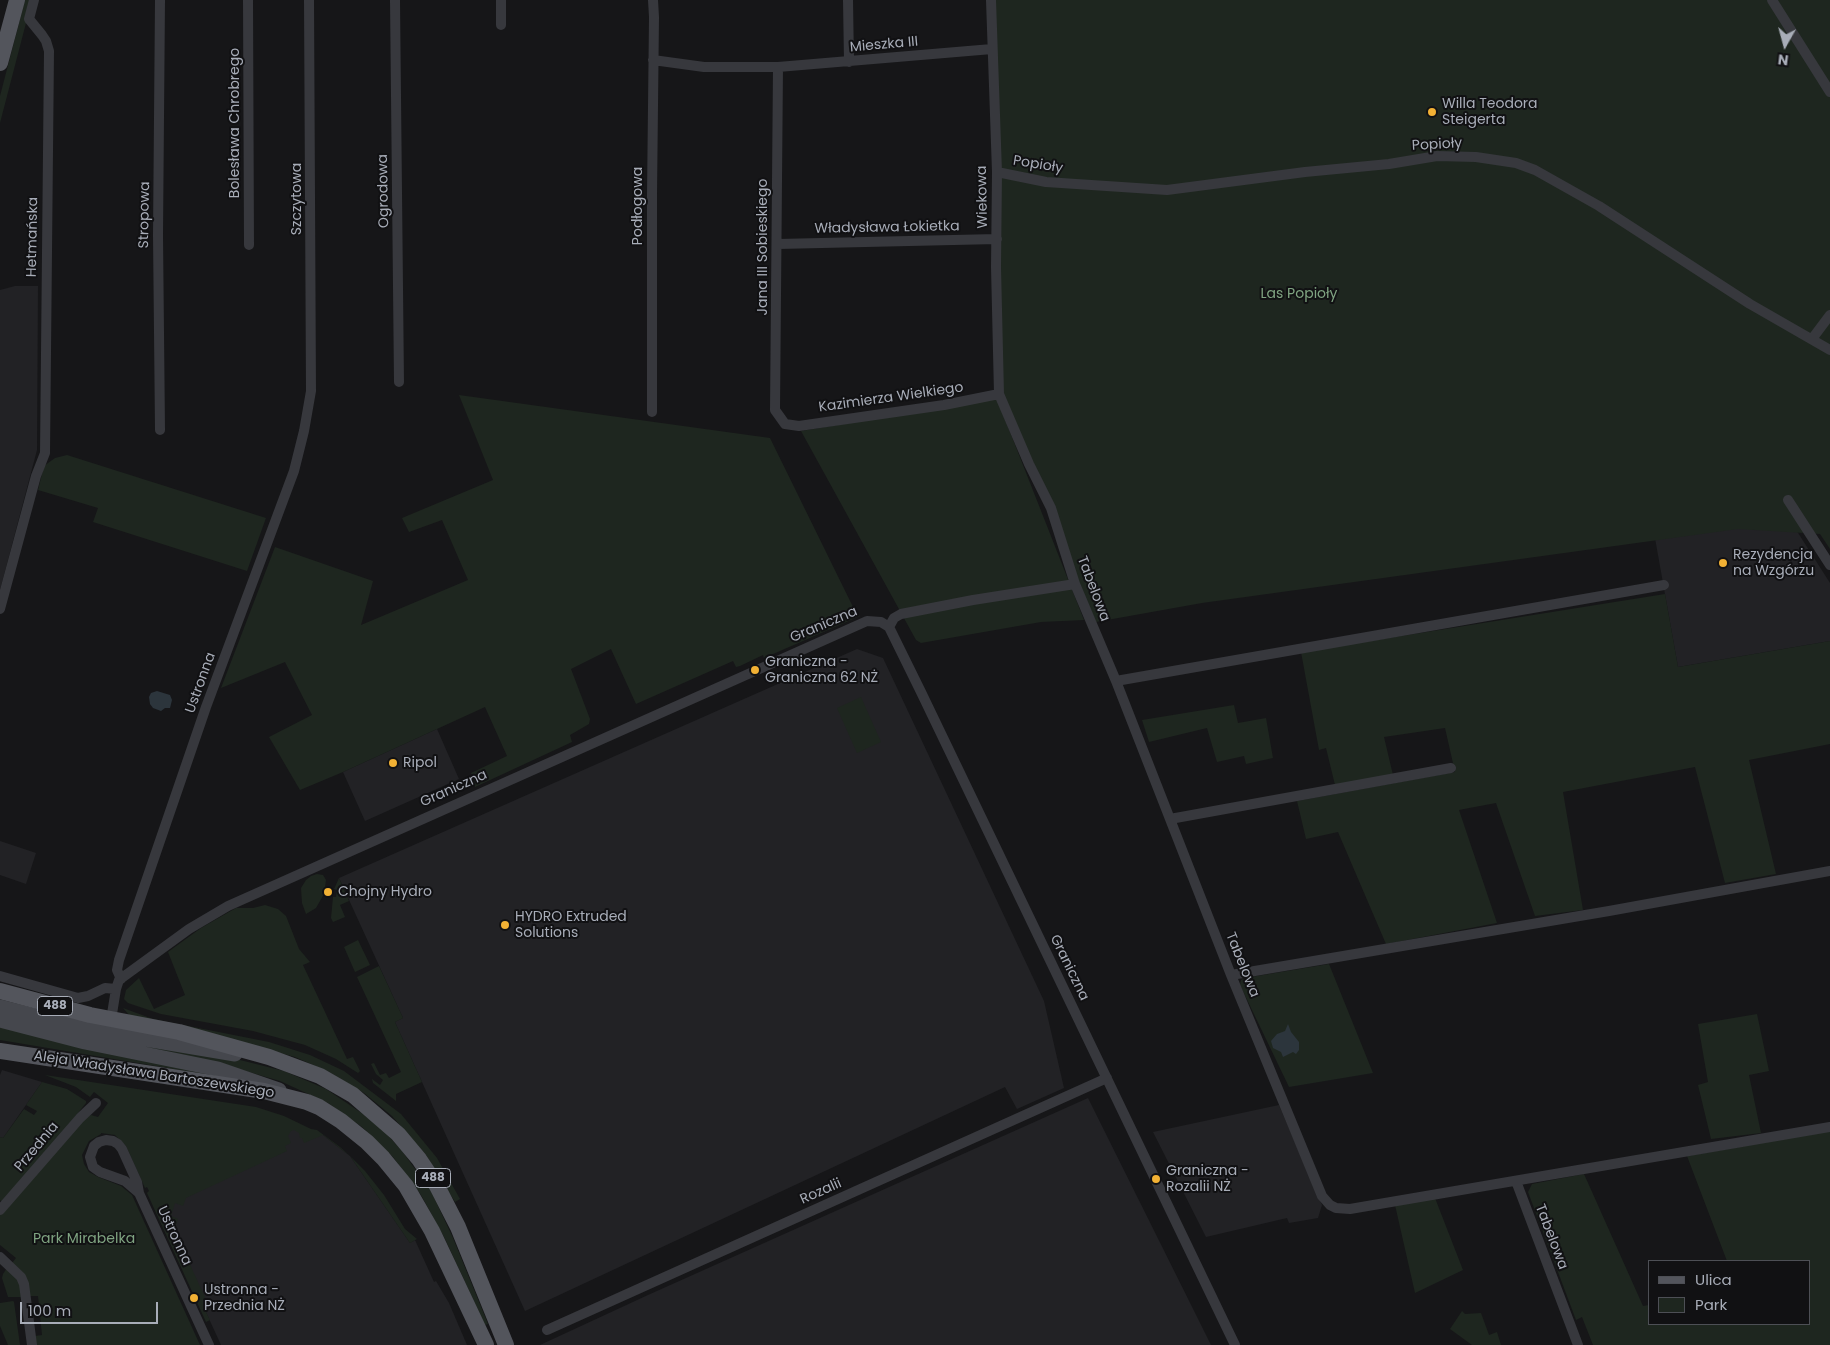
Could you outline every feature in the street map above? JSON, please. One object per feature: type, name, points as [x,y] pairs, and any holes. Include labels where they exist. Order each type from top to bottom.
[{"type":"main road","points":[[0,63],[17,0]]},
{"type":"main road","name":"488","points":[[0,991],[111,1020],[179,1032],[269,1057],[320,1076],[353,1095],[385,1121],[408,1145],[429,1173],[451,1213],[506,1345]]},
{"type":"main road","points":[[0,1006],[43,1019],[115,1035],[245,1056],[269,1057]]},
{"type":"main road","name":"Aleja Władysława Bartoszewskiego","points":[[0,1020],[85,1042],[218,1069],[261,1082],[325,1110],[353,1130],[383,1158],[401,1180],[432,1231],[486,1345]]},
{"type":"main road","name":"Aleja Władysława Bartoszewskiego","points":[[0,1051],[264,1090],[307,1102]]},
{"type":"street","name":"Hetmańska","points":[[0,609],[36,476],[45,453],[49,51],[46,41],[29,19],[34,0]]},
{"type":"street","name":"Stropowa","points":[[160,0],[158,235],[160,430]]},
{"type":"street","name":"Bolesława Chrobrego","points":[[248,0],[249,246]]},
{"type":"street","name":"Szczytowa","points":[[309,0],[310,397]]},
{"type":"street","name":"Ogrodowa","points":[[395,0],[399,382]]},
{"type":"street","points":[[501,0],[501,25]]},
{"type":"street","name":"Podłogowa","points":[[652,0],[654,16],[652,412]]},
{"type":"street","points":[[848,0],[849,62]]},
{"type":"street","name":"Wiekowa","points":[[991,0],[997,172],[996,267],[1000,394]]},
{"type":"street","points":[[1772,0],[1830,92]]},
{"type":"street","name":"Mieszka III","points":[[654,60],[704,67],[778,67],[992,49]]},
{"type":"street","name":"Jana III Sobieskiego","points":[[778,67],[778,244],[775,410],[785,424]]},
{"type":"street","name":"Popioły","points":[[997,172],[1046,182],[1167,190],[1305,172],[1389,164],[1437,156],[1476,157],[1516,163],[1535,170],[1599,206],[1750,304],[1830,350]]},
{"type":"street","name":"Władysława Łokietka","points":[[778,244],[997,239]]},
{"type":"street","points":[[1812,339],[1830,315]]},
{"type":"street","name":"Kazimierza Wielkiego","points":[[785,424],[799,426],[954,403],[1000,394]]},
{"type":"street","name":"Tabelowa","points":[[1000,394],[1029,464],[1050,508],[1075,584],[1116,681],[1231,975],[1322,1196],[1330,1205],[1336,1208],[1350,1209],[1516,1181],[1578,1345]]},
{"type":"street","name":"Ustronna","points":[[121,978],[118,970],[119,960],[206,707],[294,471],[304,432],[310,397]]},
{"type":"street","points":[[1788,500],[1830,565]]},
{"type":"street","points":[[889,627],[894,618],[901,614],[973,600],[1075,584]]},
{"type":"street","points":[[1116,681],[1664,585]]},
{"type":"street","name":"Graniczna","points":[[111,1020],[116,989],[121,978],[192,927],[228,906],[867,621],[881,622],[889,627],[1235,1345]]},
{"type":"street","points":[[1170,819],[1450,768]]},
{"type":"street","points":[[1231,975],[1609,911],[1830,871]]},
{"type":"street","points":[[0,976],[78,998],[88,996],[105,988],[116,989]]},
{"type":"street","name":"Rozalii","points":[[547,1330],[1107,1078]]},
{"type":"street","name":"Przednia","points":[[0,1210],[80,1118],[96,1103]]},
{"type":"street","points":[[1516,1181],[1830,1127]]},
{"type":"street","name":"Ustronna","points":[[139,1193],[125,1181],[100,1172],[94,1167],[90,1157],[94,1146],[106,1140],[118,1144],[208,1345]]},
{"type":"street","points":[[0,1257],[21,1277],[24,1284],[32,1345]]},
{"type":"shaded area","points":[[15,286],[38,286],[37,450],[0,590],[0,290]]},
{"type":"shaded area","points":[[1779,503],[1830,583],[1830,641],[1678,667],[1653,527]]},
{"type":"shaded area","points":[[857,649],[883,658],[1044,1001],[1064,1088],[1017,1109],[1005,1087],[525,1311],[395,1022],[403,1018],[339,878]]},
{"type":"shaded area","points":[[157,691],[170,695],[172,700],[170,708],[165,708],[161,711],[153,708],[149,697],[151,693]]},
{"type":"shaded area","points":[[437,729],[459,779],[365,821],[343,772]]},
{"type":"shaded area","points":[[0,841],[36,853],[26,884],[0,875]]},
{"type":"shaded area","points":[[1288,1024],[1291,1032],[1299,1042],[1299,1050],[1296,1054],[1293,1052],[1283,1057],[1281,1052],[1273,1048],[1271,1041],[1277,1034],[1285,1031]]},
{"type":"shaded area","points":[[2,1070],[42,1082],[3,1138],[0,1137],[0,1075]]},
{"type":"shaded area","points":[[1088,1098],[1211,1345],[540,1345],[648,1295]]},
{"type":"shaded area","points":[[1279,1105],[1322,1205],[1318,1218],[1289,1223],[1287,1218],[1206,1237],[1153,1132]]},
{"type":"shaded area","points":[[282,1127],[323,1135],[350,1156],[410,1243],[415,1240],[434,1282],[436,1281],[449,1303],[467,1345],[221,1345],[158,1207]]},
{"type":"green space","points":[[25,0],[32,0],[0,123],[0,96]]},
{"type":"green space","name":"Las Popioły","points":[[988,0],[1830,0],[1830,549],[1820,534],[1738,529],[1202,603],[1096,622],[999,400]]},
{"type":"green space","points":[[459,395],[770,438],[855,611],[860,616],[764,658],[763,655],[736,667],[733,661],[636,704],[611,649],[571,669],[590,719],[589,724],[570,735],[572,742],[475,787],[471,773],[507,756],[485,707],[300,790],[269,737],[312,715],[285,662],[221,688],[275,547],[373,581],[361,625],[468,580],[442,520],[409,532],[402,518],[493,480]]},
{"type":"green space","points":[[997,399],[1084,620],[1041,622],[921,643],[916,640],[801,431]]},
{"type":"green space","points":[[67,455],[266,518],[247,571],[93,522],[98,508],[38,490],[44,466],[55,458]]},
{"type":"green space","points":[[1665,594],[1678,667],[1830,641],[1830,744],[1749,760],[1776,874],[1725,883],[1695,767],[1563,792],[1583,910],[1535,916],[1496,803],[1459,810],[1497,923],[1386,944],[1338,832],[1306,839],[1297,801],[1455,772],[1445,728],[1384,737],[1393,775],[1335,785],[1326,748],[1319,750],[1301,652]]},
{"type":"green space","points":[[861,697],[881,742],[857,753],[837,708]]},
{"type":"green space","points":[[1234,705],[1238,723],[1266,718],[1273,758],[1246,764],[1244,756],[1217,762],[1207,728],[1149,742],[1142,720]]},
{"type":"green space","points":[[317,874],[323,875],[326,880],[324,894],[316,908],[306,914],[302,903],[301,888],[306,880]]},
{"type":"green space","points":[[339,878],[349,901],[340,905],[345,917],[333,922],[331,918],[333,897],[336,897],[337,890],[334,889]]},
{"type":"green space","points":[[265,905],[278,909],[286,916],[299,949],[310,962],[303,965],[347,1059],[353,1057],[360,1071],[358,1073],[336,1059],[305,1045],[253,1031],[161,1014],[128,1003],[124,999],[126,990],[139,978],[154,1009],[185,995],[168,952],[201,928],[236,908],[253,908]]},
{"type":"green space","points":[[358,940],[370,965],[355,972],[344,947]]},
{"type":"green space","points":[[1329,964],[1373,1073],[1289,1087],[1240,985],[1241,980]]},
{"type":"green space","points":[[379,966],[403,1018],[395,1022],[422,1082],[396,1094],[396,1101],[373,1083],[372,1079],[380,1085],[383,1080],[376,1074],[371,1064],[374,1063],[380,1075],[386,1073],[389,1078],[401,1072],[357,977]]},
{"type":"green space","points":[[123,1008],[153,1019],[269,1042],[310,1055],[344,1071],[401,1114],[437,1158],[460,1199],[455,1202],[426,1155],[392,1116],[364,1093],[329,1072],[295,1057],[184,1027],[130,1016]]},
{"type":"green space","points":[[1757,1014],[1769,1071],[1749,1075],[1761,1133],[1711,1139],[1698,1085],[1708,1082],[1698,1024]]},
{"type":"green space","points":[[0,1027],[227,1078],[0,1040]]},
{"type":"green space","points":[[136,1044],[240,1060],[284,1071],[326,1089],[363,1114],[385,1132],[402,1151],[431,1191],[453,1238],[488,1324],[485,1325],[445,1239],[421,1195],[393,1157],[362,1127],[328,1103],[280,1081],[228,1066],[136,1047]]},
{"type":"green space","name":"Park Mirabelka","points":[[45,1075],[256,1107],[317,1130],[350,1156],[323,1135],[304,1143],[299,1133],[294,1130],[288,1136],[291,1143],[285,1146],[287,1151],[186,1198],[183,1206],[175,1203],[171,1216],[178,1219],[174,1230],[210,1308],[205,1310],[210,1320],[206,1322],[147,1193],[149,1191],[147,1187],[145,1188],[126,1146],[115,1135],[101,1133],[89,1141],[82,1155],[84,1164],[89,1172],[121,1186],[132,1195],[200,1345],[36,1345],[35,1336],[42,1335],[38,1296],[30,1296],[12,1263],[16,1258],[0,1245],[0,1214],[7,1207],[9,1208],[8,1206],[83,1119],[91,1115],[98,1117],[108,1103],[94,1092],[90,1097],[76,1087]]},
{"type":"green space","points":[[42,1082],[67,1089],[86,1101],[86,1103],[51,1147],[2,1202],[0,1200],[0,1137],[3,1138],[24,1109],[34,1115],[37,1111],[26,1105]]},
{"type":"green space","points":[[1830,1131],[1830,1345],[1593,1345],[1582,1317],[1576,1320],[1528,1192],[1532,1184],[1584,1174],[1643,1306],[1648,1305],[1648,1325],[1810,1325],[1810,1260],[1727,1260],[1687,1156]]},
{"type":"green space","points":[[350,1156],[384,1195],[405,1229],[417,1239],[410,1243]]},
{"type":"green space","points":[[1435,1198],[1463,1270],[1415,1293],[1395,1205]]},
{"type":"green space","points":[[7,1268],[19,1280],[23,1297],[8,1297],[2,1278]]},
{"type":"green space","points":[[13,1301],[20,1345],[8,1345],[0,1326],[0,1303]]},
{"type":"green space","points":[[1462,1311],[1465,1314],[1481,1313],[1489,1335],[1497,1332],[1501,1345],[1472,1345],[1450,1329]]},
{"type":"place","name":"Willa Teodora Steigerta","points":[[1432,112]]},
{"type":"place","name":"Rezydencja na Wzgórzu","points":[[1723,563]]},
{"type":"place","name":"Graniczna - Graniczna 62 NŻ","points":[[755,670]]},
{"type":"place","name":"Ripol","points":[[393,763]]},
{"type":"place","name":"Chojny Hydro","points":[[328,892]]},
{"type":"place","name":"HYDRO Extruded Solutions","points":[[505,925]]},
{"type":"place","name":"Graniczna - Rozalii NŻ","points":[[1156,1179]]},
{"type":"place","name":"Ustronna - Przednia NŻ","points":[[194,1298]]}]
